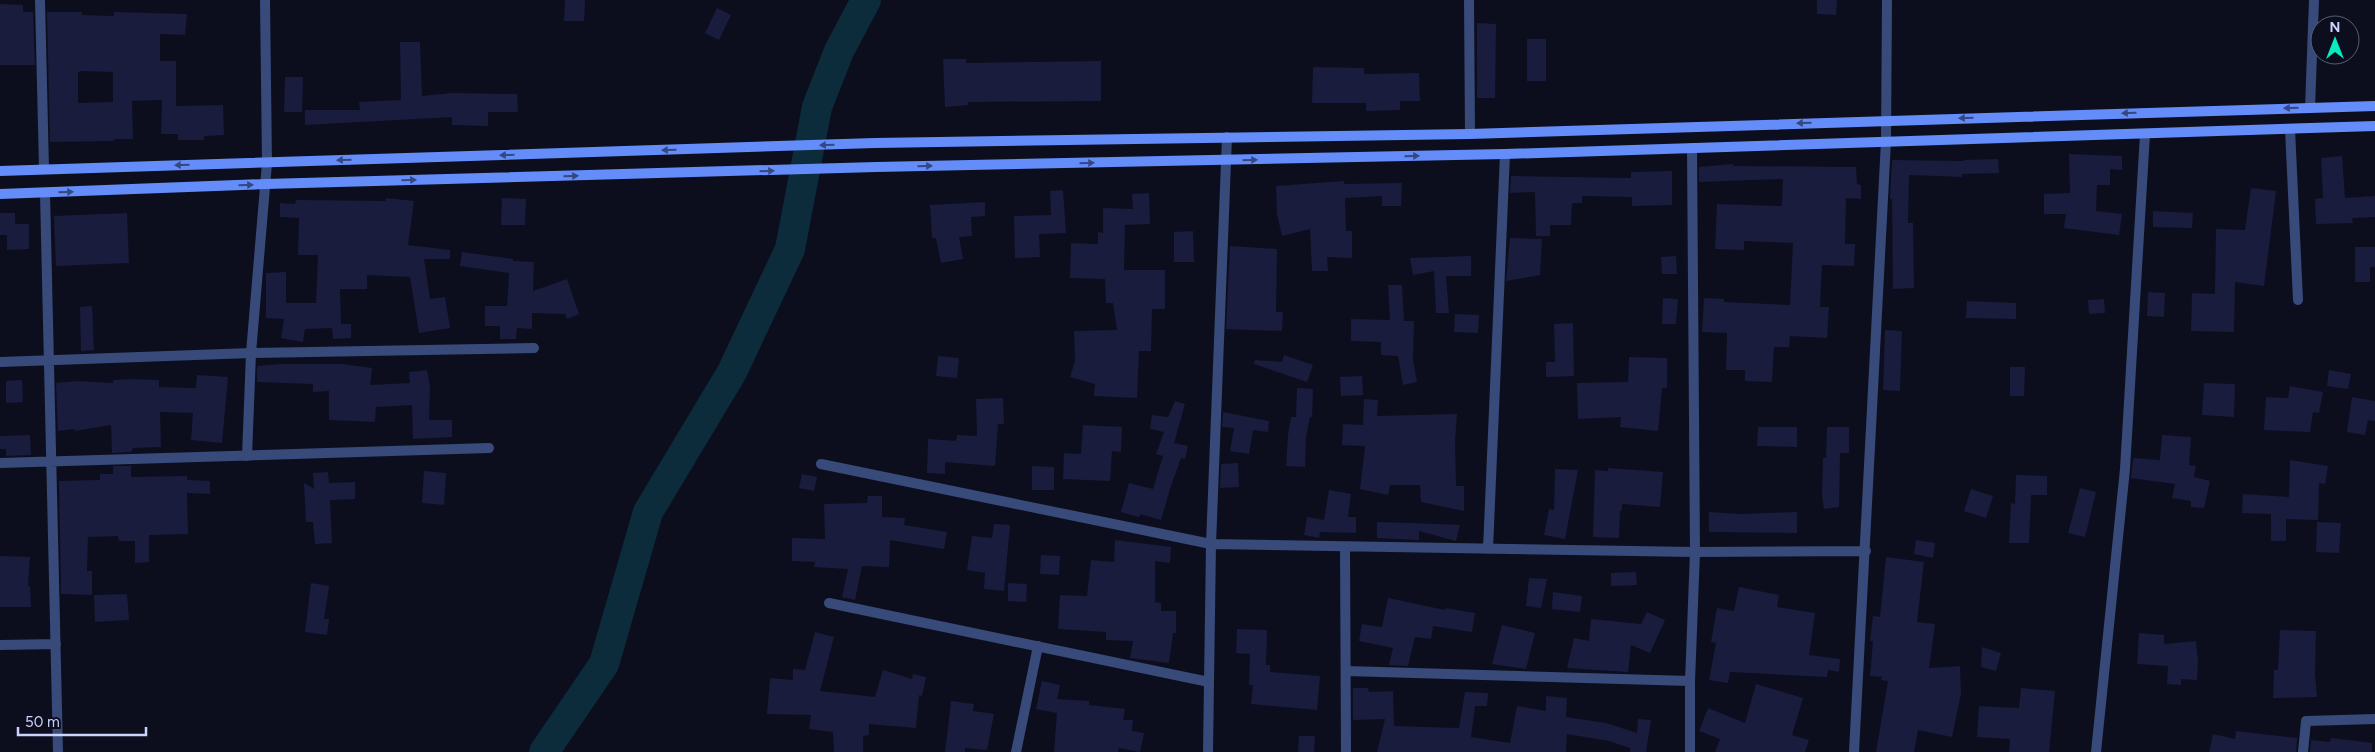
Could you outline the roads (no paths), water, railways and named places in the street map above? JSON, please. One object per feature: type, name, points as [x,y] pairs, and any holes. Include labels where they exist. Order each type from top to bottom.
[{"type":"main road","points":[[0,170],[875,143],[1470,134],[2375,106]]},
{"type":"main road","points":[[0,194],[266,184],[876,167],[1505,154],[2375,126]]},
{"type":"street","points":[[40,0],[44,169]]},
{"type":"street","points":[[247,456],[251,353],[267,163],[265,0]]},
{"type":"street","points":[[1469,0],[1470,134]]},
{"type":"street","points":[[1854,752],[1886,142],[1887,0]]},
{"type":"street","points":[[2310,108],[2314,0]]},
{"type":"street","points":[[2290,129],[2298,300]]},
{"type":"street","points":[[2096,752],[2125,469],[2145,134]]},
{"type":"street","points":[[1208,752],[1211,544],[1227,137]]},
{"type":"street","points":[[1690,752],[1690,681],[1696,552],[1692,148]]},
{"type":"street","points":[[1488,549],[1505,154]]},
{"type":"street","points":[[45,193],[58,752]]},
{"type":"street","points":[[0,362],[251,353],[534,348]]},
{"type":"street","points":[[0,463],[489,448]]},
{"type":"street","points":[[820,464],[1211,544],[1696,552],[1866,550]]},
{"type":"street","points":[[1345,546],[1346,752]]},
{"type":"street","points":[[830,603],[1209,682]]},
{"type":"street","points":[[0,645],[56,644]]},
{"type":"street","points":[[1016,752],[1038,646]]},
{"type":"street","points":[[1346,671],[1690,681]]},
{"type":"street","points":[[2303,752],[2306,721],[2375,719]]},
{"type":"waterway","points":[[544,752],[604,664],[648,512],[732,372],[790,249],[817,107],[839,51],[866,0]]}]
